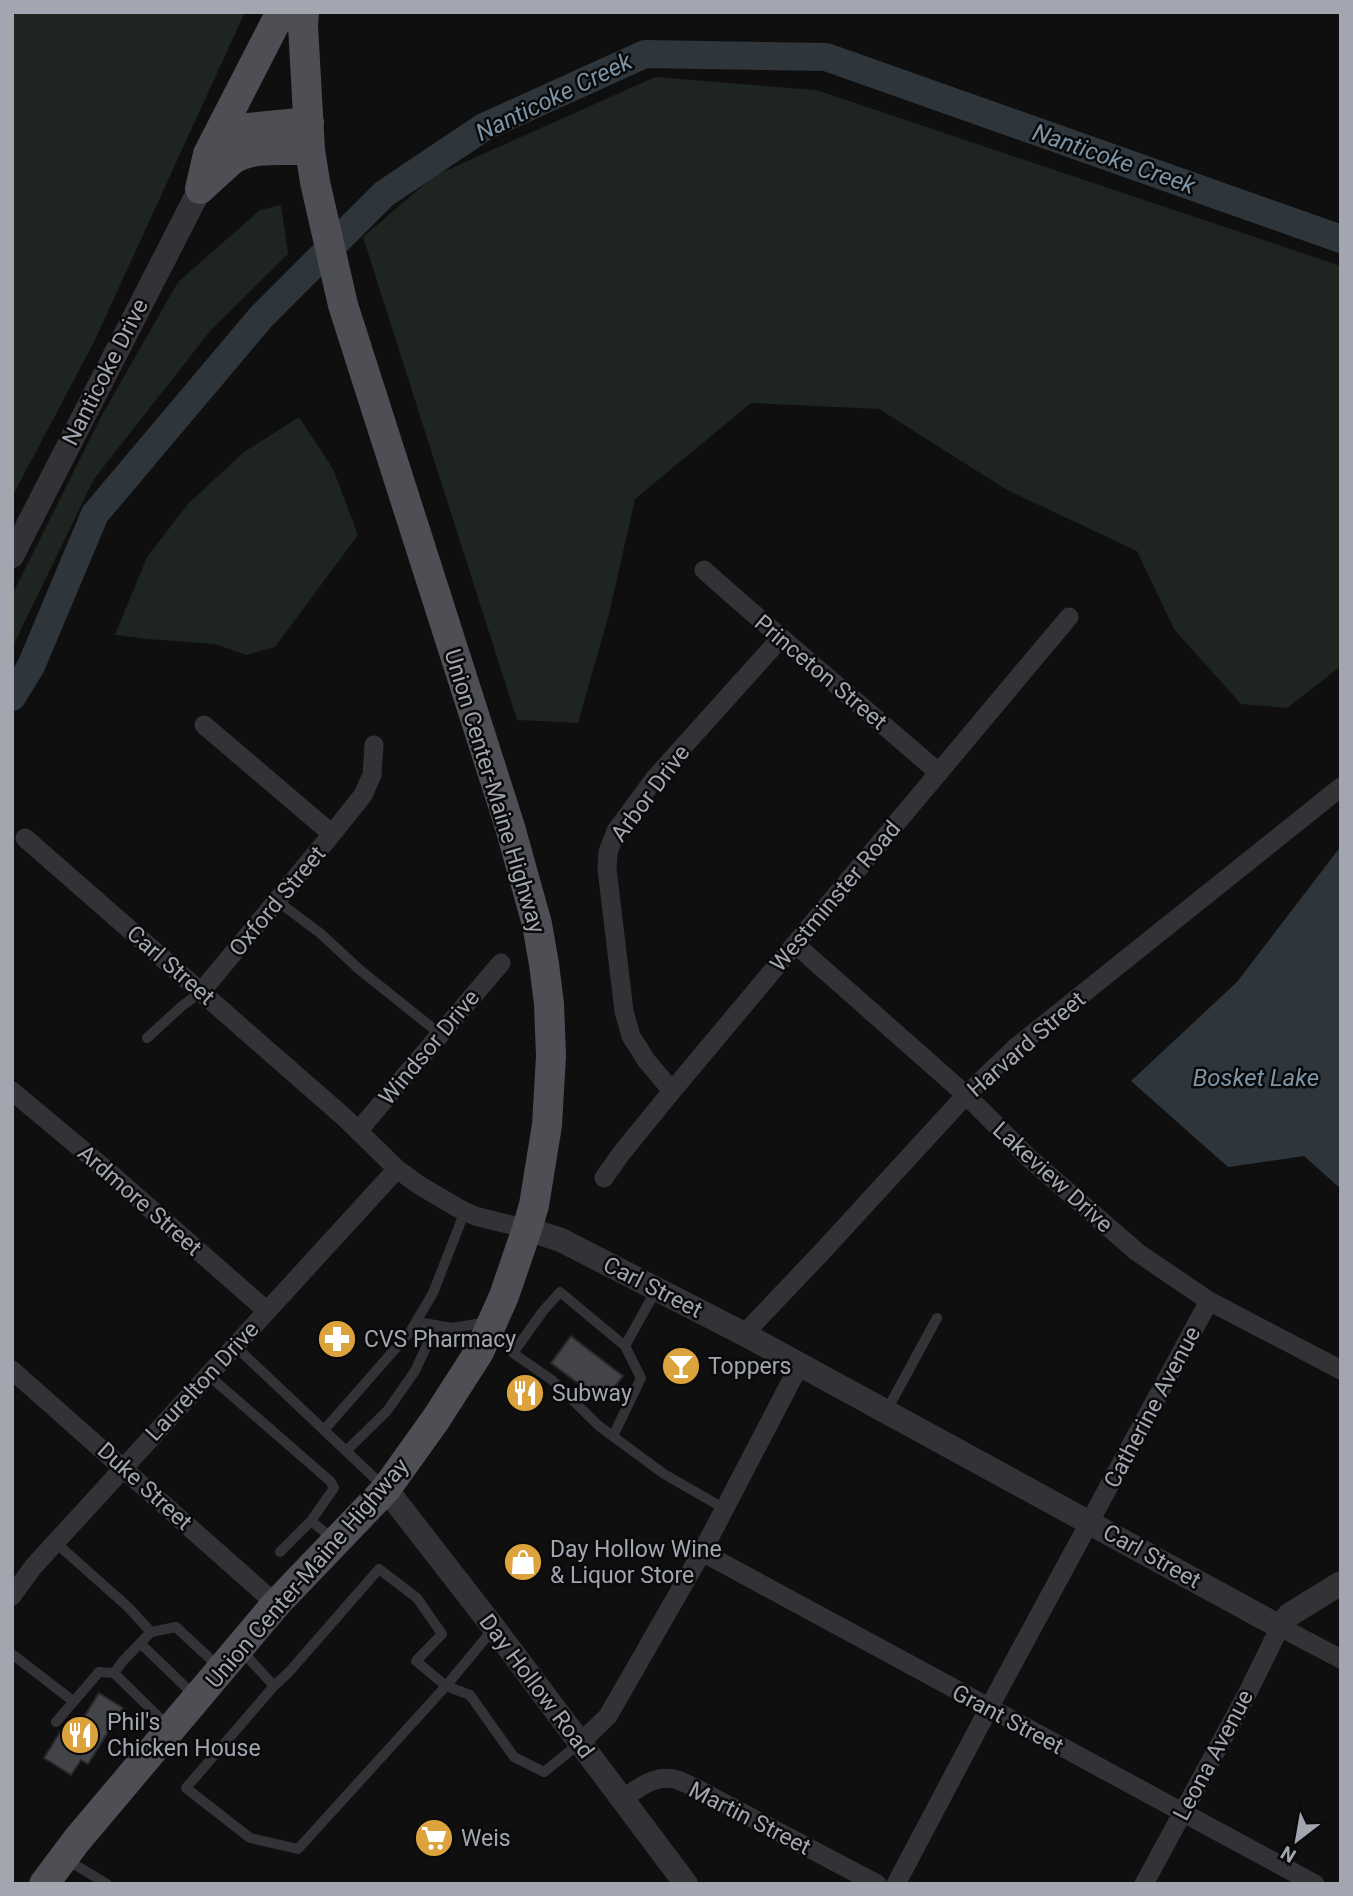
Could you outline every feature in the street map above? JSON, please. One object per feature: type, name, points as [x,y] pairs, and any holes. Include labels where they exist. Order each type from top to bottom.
[{"type":"main road","points":[[200,189],[208,154],[281,12]]},
{"type":"main road","name":"Union Center-Maine Highway","points":[[44,1884],[276,1604],[386,1489],[436,1419],[479,1352],[493,1321],[534,1205],[547,1125],[551,1056],[542,950],[510,827],[343,305],[315,182],[309,136],[304,12]]},
{"type":"main road","points":[[208,154],[222,139],[248,128],[309,136]]},
{"type":"main road","points":[[200,189],[239,155],[309,136]]},
{"type":"street","name":"Nanticoke Drive","points":[[12,556],[200,189]]},
{"type":"street","name":"Princeton Street","points":[[704,570],[780,639],[939,773]]},
{"type":"street","name":"Westminster Road","points":[[604,1178],[672,1091],[1069,617]]},
{"type":"street","name":"Arbor Drive","points":[[672,1091],[646,1060],[631,1036],[624,1011],[607,869],[608,852],[616,831],[655,778],[780,639]]},
{"type":"street","points":[[204,725],[332,834]]},
{"type":"street","name":"Oxford Street","points":[[201,992],[363,795],[372,775],[374,745]]},
{"type":"street","name":"Harvard Street","points":[[744,1334],[966,1095],[1015,1048],[1341,787]]},
{"type":"street","name":"Carl Street","points":[[25,838],[358,1131],[397,1169],[419,1185],[475,1216],[561,1240],[744,1334],[1341,1659]]},
{"type":"street","name":"Lakeview Drive","points":[[795,944],[966,1095],[1029,1158],[1137,1252],[1209,1301],[1341,1370]]},
{"type":"street","name":"Windsor Drive","points":[[358,1131],[500,963]]},
{"type":"street","name":"Ardmore Street","points":[[12,1091],[267,1311]]},
{"type":"street","name":"Laurelton Drive","points":[[12,1596],[33,1566],[397,1169]]},
{"type":"street","name":"Catherine Avenue","points":[[896,1884],[1209,1301]]},
{"type":"street","points":[[580,1743],[608,1716],[702,1552],[800,1364]]},
{"type":"street","name":"Duke Street","points":[[12,1370],[276,1604]]},
{"type":"street","name":"Day Hollow Road","points":[[386,1489],[686,1884]]},
{"type":"street","name":"Grant Street","points":[[702,1552],[1315,1884]]},
{"type":"street","points":[[1280,1627],[1289,1615],[1341,1583]]},
{"type":"street","name":"Leona Avenue","points":[[1144,1884],[1247,1694],[1280,1627]]},
{"type":"street","name":"Martin Street","points":[[623,1799],[639,1787],[655,1780],[674,1779],[877,1884]]},
{"type":"lane","points":[[277,901],[320,933],[360,970],[440,1034]]},
{"type":"lane","name":"Oxford Street","points":[[147,1038],[201,992]]},
{"type":"lane","points":[[324,1430],[417,1322],[433,1293],[465,1211]]},
{"type":"lane","points":[[625,1346],[656,1289]]},
{"type":"lane","points":[[513,1353],[560,1292],[625,1346],[641,1378],[613,1436]]},
{"type":"lane","points":[[886,1411],[937,1318]]},
{"type":"lane","points":[[417,1322],[453,1328],[493,1321],[513,1353],[552,1380],[599,1426],[664,1474],[725,1509]]},
{"type":"lane","points":[[346,1451],[387,1411],[415,1371],[436,1326]]},
{"type":"lane","points":[[235,1346],[386,1489]]},
{"type":"lane","points":[[208,1375],[330,1481],[334,1488],[311,1521],[280,1552]]},
{"type":"lane","points":[[311,1521],[336,1542]]},
{"type":"lane","points":[[55,1542],[128,1607],[151,1632]]},
{"type":"lane","points":[[494,1628],[446,1686],[298,1849],[250,1838],[186,1788],[379,1569],[417,1598],[442,1634],[416,1661],[446,1686],[470,1695],[514,1757],[544,1772],[580,1743]]},
{"type":"lane","points":[[114,1673],[151,1632],[176,1627],[274,1686]]},
{"type":"lane","points":[[140,1643],[197,1698]]},
{"type":"lane","points":[[12,1654],[72,1701]]},
{"type":"lane","points":[[56,1722],[99,1672],[114,1673],[171,1729]]},
{"type":"lane","points":[[64,1858],[107,1884]]},
{"type":"shaded area","points":[[12,12],[245,12],[94,342],[12,497]]},
{"type":"shaded area","points":[[655,77],[816,90],[1341,266],[1341,666],[1287,708],[1241,704],[1174,629],[1137,551],[1007,490],[879,409],[751,403],[635,499],[609,614],[578,723],[517,720],[363,237],[434,176]]},
{"type":"shaded area","points":[[281,205],[288,254],[211,330],[94,479],[12,648],[12,595],[102,415],[178,282],[260,210]]},
{"type":"shaded area","points":[[299,417],[333,469],[358,535],[275,647],[246,655],[215,644],[115,635],[147,557],[188,504],[244,452]]},
{"type":"water","name":"Bosket Lake","points":[[1341,846],[1341,1189],[1304,1156],[1228,1167],[1131,1081],[1237,982]]},
{"type":"building","points":[[571,1336],[623,1376],[603,1402],[551,1363]]},
{"type":"building","name":"Phil's Chicken House","points":[[99,1693],[123,1708],[88,1764],[81,1760],[71,1775],[44,1758],[62,1729],[69,1734],[72,1730],[75,1731]]},
{"type":"waterway","name":"Nanticoke Creek","points":[[12,697],[31,666],[95,514],[261,317],[384,194],[484,127],[645,54],[826,57],[1341,239]]},
{"type":"place","name":"CVS Pharmacy","points":[[337,1339]]},
{"type":"place","name":"Toppers","points":[[681,1366]]},
{"type":"place","name":"Subway","points":[[525,1393]]},
{"type":"place","name":"Day Hollow Wine & Liquor Store","points":[[523,1562]]},
{"type":"place","name":"Phil's Chicken House","points":[[80,1735]]},
{"type":"place","name":"Weis","points":[[434,1838]]}]
